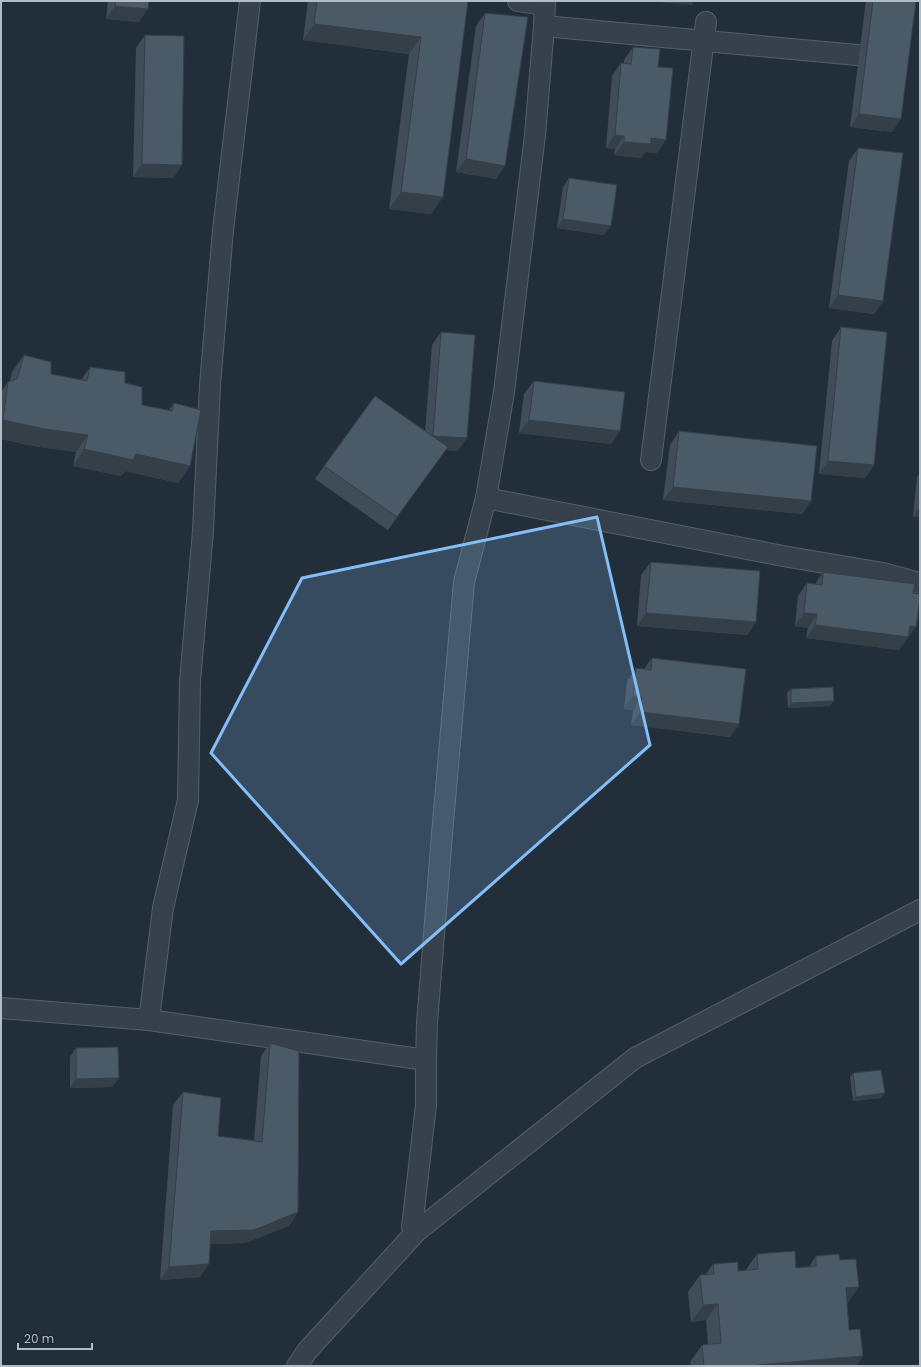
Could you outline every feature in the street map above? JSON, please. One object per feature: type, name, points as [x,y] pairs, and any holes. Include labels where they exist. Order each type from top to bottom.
[{"type":"street","points":[[149,1020],[163,908],[188,800],[190,681],[203,531],[212,362],[223,230],[250,1]]},
{"type":"street","points":[[416,1232],[412,1227],[426,1105],[426,1060],[442,834],[464,582],[486,498],[505,384],[535,135],[544,26],[544,3],[518,1]]},
{"type":"street","points":[[544,26],[705,31],[857,55]]},
{"type":"street","points":[[651,460],[705,31]]},
{"type":"street","points":[[486,498],[783,556],[883,573],[920,583]]},
{"type":"street","points":[[297,1366],[308,1351],[416,1232],[635,1058],[920,910]]},
{"type":"street","points":[[1,1008],[149,1020],[426,1060]]},
{"type":"highlighted area","points":[[597,517],[650,745],[401,964],[211,753],[302,578]]},
{"type":"building","points":[[116,1],[149,1],[148,9],[115,6]]},
{"type":"building","points":[[317,1],[468,1],[443,197],[401,192],[421,37],[314,24]]},
{"type":"building","points":[[873,1],[916,1],[901,119],[859,114]]},
{"type":"building","points":[[485,13],[528,17],[505,166],[466,159]]},
{"type":"building","points":[[145,35],[184,36],[182,165],[142,164]]},
{"type":"building","points":[[633,47],[660,49],[658,67],[673,68],[666,140],[651,138],[651,144],[624,142],[624,136],[615,135],[621,63],[631,64]]},
{"type":"building","points":[[858,148],[903,153],[883,301],[838,295]]},
{"type":"building","points":[[569,178],[617,185],[611,226],[563,219]]},
{"type":"building","points":[[841,327],[887,332],[874,465],[828,461]]},
{"type":"building","points":[[441,332],[475,335],[467,438],[433,436]]},
{"type":"building","points":[[24,355],[51,362],[51,374],[87,381],[90,367],[125,372],[125,383],[142,387],[142,405],[172,411],[174,403],[201,410],[190,466],[136,454],[133,460],[84,449],[88,435],[45,429],[3,420],[8,382],[17,379]]},
{"type":"building","points":[[534,381],[625,392],[620,431],[529,420]]},
{"type":"building","points":[[375,396],[448,447],[397,517],[324,466]]},
{"type":"building","points":[[679,431],[817,446],[811,501],[673,487]]},
{"type":"building","points":[[651,562],[760,571],[756,622],[646,613]]},
{"type":"building","points":[[823,572],[915,584],[913,593],[920,594],[916,627],[910,626],[908,637],[815,625],[817,614],[804,613],[807,583],[822,585]]},
{"type":"building","points":[[652,658],[746,669],[739,724],[640,712],[642,697],[633,696],[636,668],[651,670]]},
{"type":"building","points":[[833,687],[834,701],[791,703],[791,689]]},
{"type":"building","points":[[270,1043],[299,1051],[298,1212],[254,1230],[211,1231],[209,1264],[169,1267],[183,1092],[221,1098],[218,1136],[262,1142]]},
{"type":"building","points":[[118,1047],[119,1078],[76,1079],[76,1048]]},
{"type":"building","points":[[881,1070],[885,1093],[856,1097],[853,1073]]},
{"type":"building","points":[[795,1251],[796,1268],[816,1266],[816,1256],[839,1254],[840,1260],[856,1259],[859,1287],[846,1288],[849,1330],[860,1329],[863,1356],[746,1366],[704,1366],[702,1345],[721,1343],[718,1304],[703,1305],[700,1275],[714,1274],[713,1264],[738,1262],[738,1271],[758,1269],[757,1254]]}]
